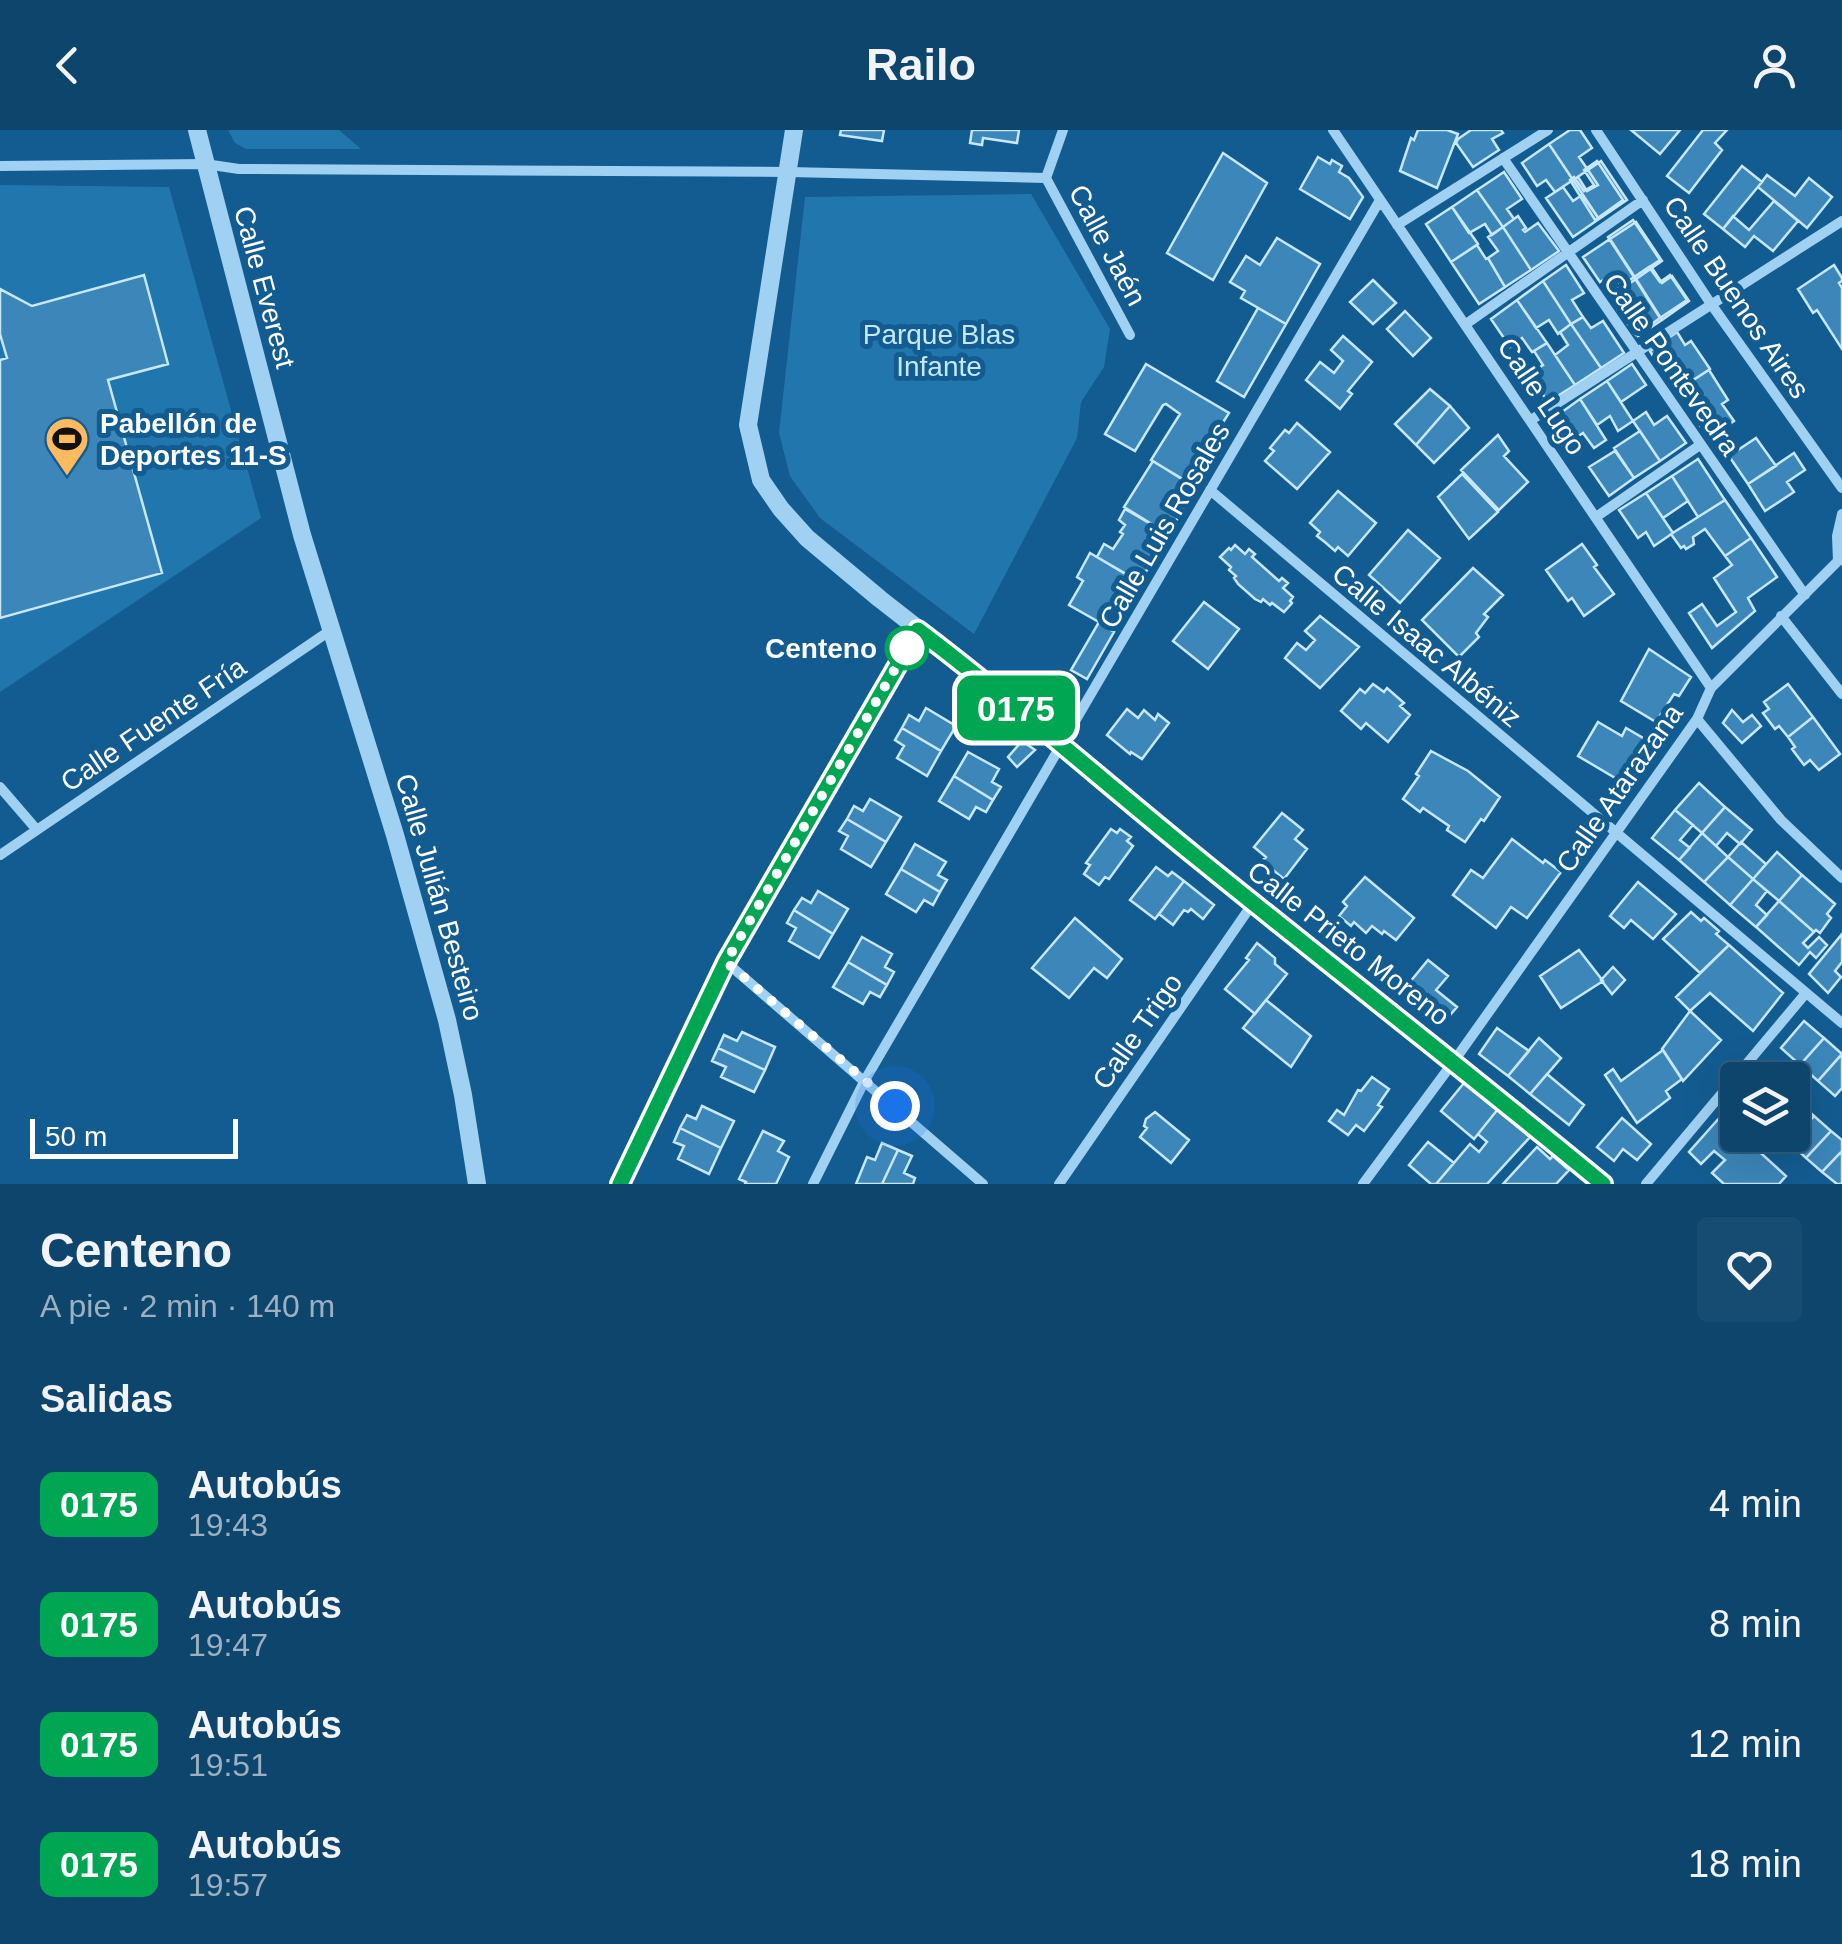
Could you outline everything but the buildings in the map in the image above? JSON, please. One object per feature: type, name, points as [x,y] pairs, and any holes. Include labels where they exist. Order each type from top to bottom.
[{"type":"street","name":"Calle Everest","points":[[197,130],[302,535],[331,630]]},
{"type":"street","name":"Calle Prieto Moreno","points":[[794,130],[748,425],[760,480],[781,509],[807,538],[918,630],[1602,1184]]},
{"type":"street","points":[[0,166],[205,164],[239,169],[789,172],[1046,178],[1063,130]]},
{"type":"street","name":"Calle Lugo","points":[[1333,130],[1711,688]]},
{"type":"street","points":[[1397,224],[1548,130]]},
{"type":"street","name":"Calle Buenos Aires","points":[[1596,130],[1711,304],[1842,488]]},
{"type":"street","name":"Calle Pontevedra","points":[[1503,158],[1804,595]]},
{"type":"street","name":"Calle Jaén","points":[[1046,178],[1130,334]]},
{"type":"street","name":"Calle Luis Rosales","points":[[813,1184],[865,1080],[1380,200]]},
{"type":"street","points":[[1466,324],[1643,200]]},
{"type":"street","points":[[1531,420],[1842,221]]},
{"type":"street","points":[[1596,517],[1700,445]]},
{"type":"street","name":"Calle Isaac Albéniz","points":[[1210,490],[1842,1024]]},
{"type":"street","points":[[1840,561],[1837,536],[1842,514]]},
{"type":"street","name":"Calle Atarazana","points":[[1364,1184],[1697,719],[1711,688],[1840,561]]},
{"type":"street","points":[[1781,616],[1842,694]]},
{"type":"street","name":"Calle Fuente Fría","points":[[0,855],[331,630]]},
{"type":"street","name":"Calle Julián Besteiro","points":[[331,630],[396,835],[447,1020],[476,1184]]},
{"type":"street","points":[[620,1184],[726,962],[918,630]]},
{"type":"street","points":[[1697,719],[1781,820],[1842,878]]},
{"type":"street","points":[[0,788],[37,830]]},
{"type":"street","name":"Calle Trigo","points":[[1059,1184],[1253,903]]},
{"type":"street","points":[[726,962],[983,1184]]},
{"type":"street","points":[[1646,1184],[1806,993]]},
{"type":"green space","points":[[228,130],[339,130],[361,149],[246,149],[235,143]]},
{"type":"green space","points":[[0,185],[169,187],[261,518],[0,692]]},
{"type":"green space","name":"Parque Blas Infante","points":[[1031,194],[1110,329],[1104,367],[1081,402],[1077,438],[974,634],[820,518],[790,476],[779,433],[805,197]]},
{"type":"bus line","name":"0175","points":[[620,1184],[726,962],[918,630],[1603,1184]]},
{"type":"place","name":"Pabellón de Deportes 11-S","points":[[67,477]]},
{"type":"place","name":"Centeno","points":[[907,648]]},
{"type":"route","points":[[895,1106],[726,962],[907,648]]}]
